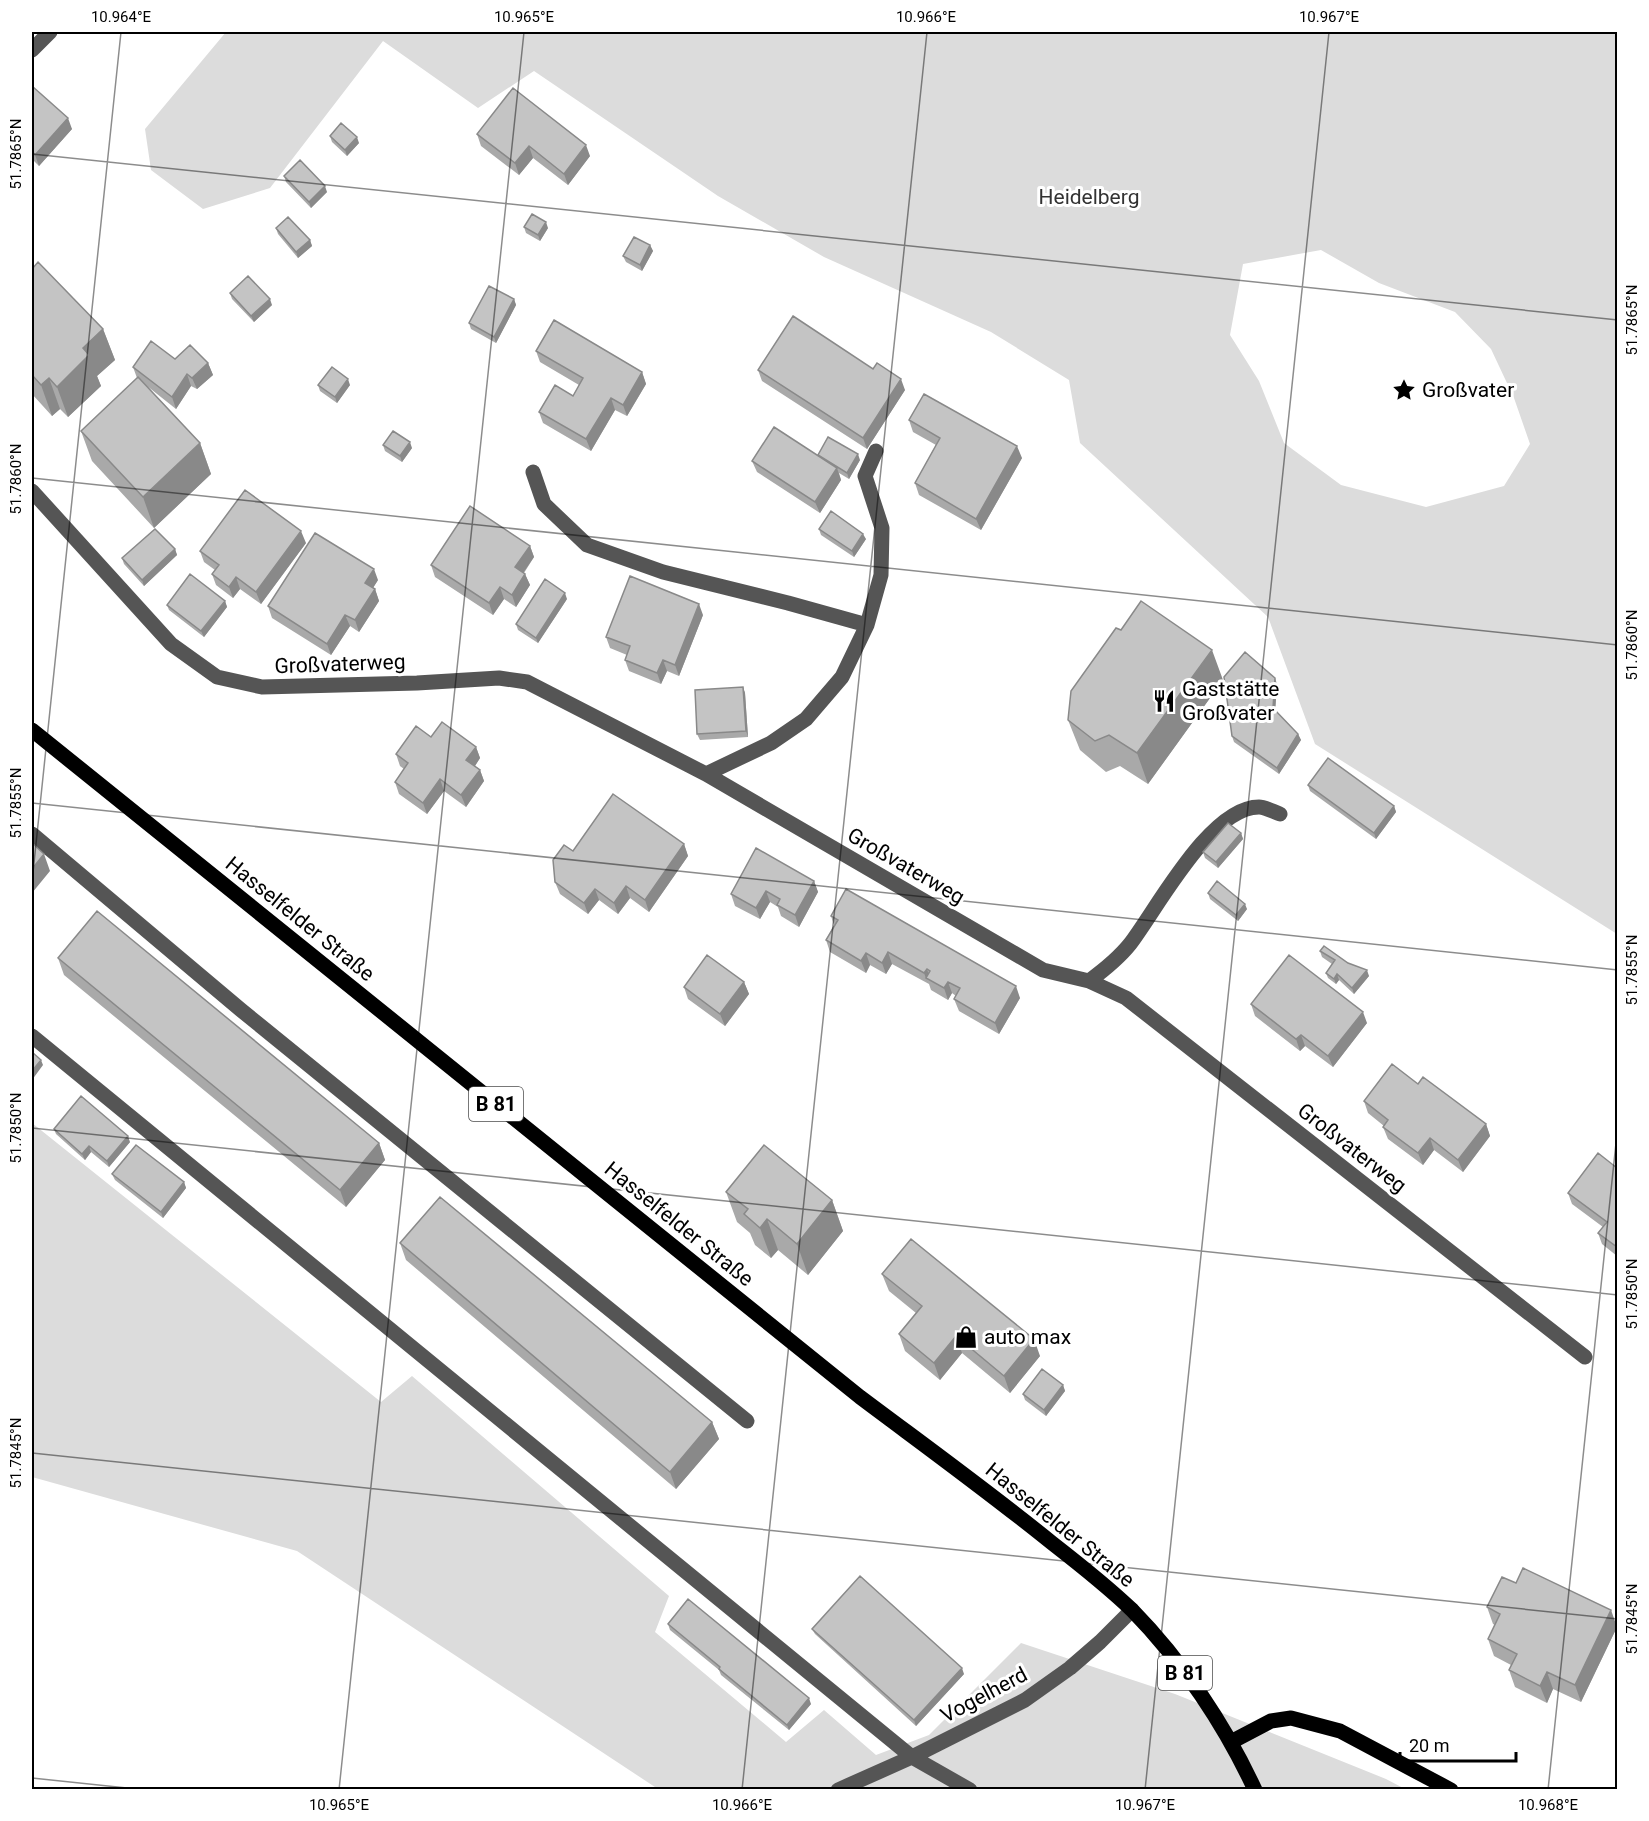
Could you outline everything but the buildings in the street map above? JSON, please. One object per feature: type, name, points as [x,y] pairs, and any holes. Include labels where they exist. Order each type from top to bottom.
[{"type":"main road","name":"Hasselfelder Straße","points":[[32,730],[860,1397],[996,1498],[1097,1578],[1132,1610],[1188,1678],[1231,1742],[1255,1790]]},
{"type":"main road","points":[[1231,1742],[1271,1721],[1291,1718],[1340,1731],[1451,1790]]},
{"type":"street","points":[[32,50],[50,32]]},
{"type":"street","points":[[706,774],[771,743],[806,719],[842,677],[867,625],[881,576],[882,528],[865,476],[876,451]]},
{"type":"street","points":[[533,472],[544,504],[587,545],[663,572],[867,625]]},
{"type":"street","name":"Großvaterweg","points":[[32,491],[171,644],[217,677],[262,687],[417,683],[499,678],[527,682],[706,774],[1043,970],[1089,981],[1126,998],[1585,1357]]},
{"type":"street","points":[[1089,981],[1111,965],[1130,944],[1172,882],[1218,825],[1243,811],[1259,807],[1280,814]]},
{"type":"street","points":[[32,834],[232,1002],[747,1421]]},
{"type":"street","points":[[32,1036],[912,1757],[970,1790]]},
{"type":"street","name":"Vogelherd","points":[[838,1790],[912,1757],[1025,1700],[1070,1668],[1132,1610]]},
{"type":"green space","name":"Heidelberg","points":[[226,32],[1617,32],[1617,934],[1315,744],[1268,617],[1080,443],[1069,380],[991,332],[824,257],[718,196],[534,71],[478,108],[383,41],[270,188],[203,209],[151,170],[145,129]],"holes":[[[1321,250],[1379,283],[1455,312],[1491,349],[1514,398],[1530,444],[1504,486],[1426,507],[1341,485],[1284,443],[1259,381],[1230,335],[1243,264]]]},
{"type":"green space","points":[[32,1123],[381,1402],[412,1376],[669,1596],[655,1632],[786,1742],[824,1710],[876,1755],[929,1735],[1021,1643],[1175,1694],[1386,1779],[1405,1789],[658,1789],[297,1551],[32,1477]]},
{"type":"place","name":"Großvater","points":[[1404,390]]},
{"type":"place","name":"Gaststätte Großvater","points":[[1164,701]]},
{"type":"place","name":"auto max","points":[[966,1337]]}]
